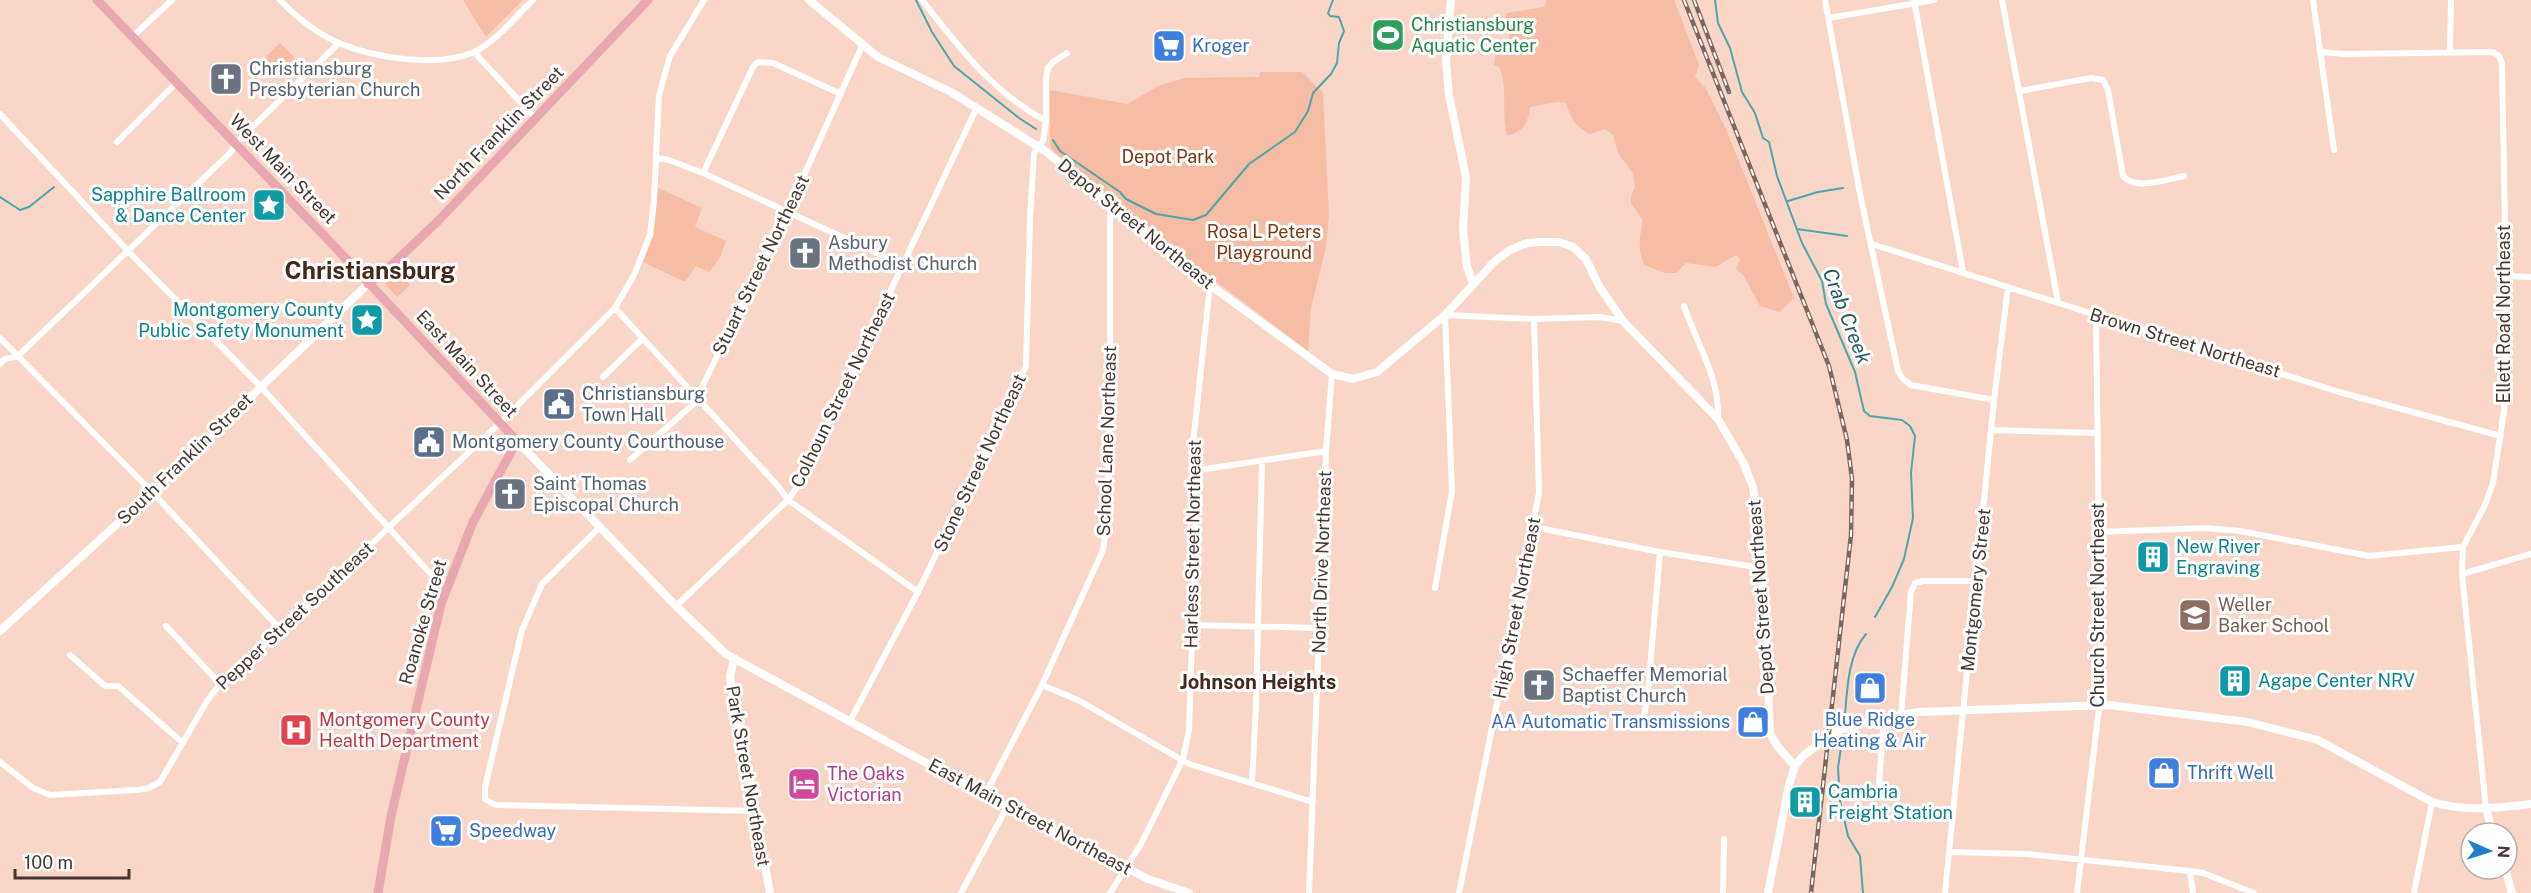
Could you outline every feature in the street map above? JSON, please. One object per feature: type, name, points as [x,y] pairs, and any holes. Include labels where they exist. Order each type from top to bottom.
[{"type":"main road","name":"West Main Street","points":[[97,0],[368,284]]},
{"type":"main road","name":"North Franklin Street","points":[[368,284],[438,221],[648,0]]},
{"type":"main road","name":"East Main Street","points":[[368,284],[517,441]]},
{"type":"main road","name":"Roanoke Street","points":[[378,893],[384,846],[433,633],[448,583],[473,522],[517,441]]},
{"type":"street","points":[[132,37],[172,0]]},
{"type":"street","points":[[280,0],[299,19],[339,43],[375,54],[408,59],[436,59],[474,52],[492,40],[533,0]]},
{"type":"street","name":"Pepper Street Southeast","points":[[0,762],[33,788],[50,795],[137,790],[149,788],[160,782],[220,684],[319,597],[389,527],[500,423],[615,308],[634,275],[650,235],[659,95],[670,56],[704,0]]},
{"type":"street","name":"Depot Street Northeast","points":[[809,0],[878,57],[924,78],[977,107],[1039,146],[1210,285],[1332,374],[1353,379],[1377,372],[1445,315],[1494,261],[1510,250],[1527,243],[1559,242],[1574,248],[1586,259],[1599,286],[1623,321],[1703,400],[1718,419],[1740,455],[1753,486],[1762,568],[1770,734],[1795,766]]},
{"type":"street","points":[[922,0],[978,69],[1023,109],[1046,122]]},
{"type":"street","points":[[1451,0],[1446,61],[1455,132],[1466,177],[1463,230],[1467,267],[1473,283]]},
{"type":"street","points":[[1826,0],[1861,199],[1898,371],[1911,385],[1994,400]]},
{"type":"street","points":[[1829,18],[1934,0]]},
{"type":"street","points":[[2002,0],[2058,302]]},
{"type":"street","points":[[2313,0],[2334,150]]},
{"type":"street","points":[[2320,52],[2345,54],[2450,52],[2451,0]]},
{"type":"street","points":[[1915,2],[1963,272]]},
{"type":"street","points":[[0,364],[5,359],[18,356],[231,153],[271,107],[339,43]]},
{"type":"street","name":"Stuart Street Northeast","points":[[630,460],[699,400],[701,389],[787,213],[862,46]]},
{"type":"street","points":[[474,52],[536,119]]},
{"type":"street","name":"Ellett Road Northeast","points":[[2450,52],[2493,52],[2499,56],[2502,63],[2507,332],[2501,436],[2493,483],[2485,506],[2463,547],[2462,574],[2486,809]]},
{"type":"street","name":"Stone Street Northeast","points":[[850,721],[918,591],[1026,366],[1034,153],[1042,141],[1046,122],[1048,68],[1067,53]]},
{"type":"street","points":[[703,173],[753,67],[758,62],[773,63],[841,94]]},
{"type":"street","points":[[2020,91],[2091,78],[2103,80],[2108,90],[2123,176],[2126,180],[2137,184],[2184,176]]},
{"type":"street","points":[[117,142],[176,83]]},
{"type":"street","name":"Colhoun Street Northeast","points":[[676,606],[788,500],[800,483],[977,107]]},
{"type":"street","points":[[0,114],[128,251],[261,387],[436,578],[448,583]]},
{"type":"street","points":[[656,158],[666,159],[703,173],[903,265]]},
{"type":"street","name":"School Lane Northeast","points":[[985,795],[1042,685],[1095,570],[1106,537],[1110,424],[1110,204]]},
{"type":"street","name":"Brown Street Northeast","points":[[1872,244],[2339,392],[2501,436]]},
{"type":"street","points":[[2505,276],[2531,277]]},
{"type":"street","name":"South Franklin Street","points":[[0,631],[152,492],[368,284]]},
{"type":"street","name":"Harless Street Northeast","points":[[1110,893],[1141,844],[1183,759],[1191,701],[1196,517],[1192,471],[1199,376],[1210,285]]},
{"type":"street","name":"Montgomery Street","points":[[1945,893],[1994,400],[2008,287]]},
{"type":"street","points":[[1684,306],[1692,332],[1710,369],[1719,398],[1718,419]]},
{"type":"street","points":[[615,308],[778,486],[788,500],[918,591]]},
{"type":"street","points":[[1434,588],[1452,491],[1445,315],[1534,319],[1600,317],[1623,321]]},
{"type":"street","name":"Church Street Northeast","points":[[2077,893],[2099,705],[2096,316]]},
{"type":"street","name":"High Street Northeast","points":[[1459,893],[1539,493],[1540,459],[1534,319]]},
{"type":"street","points":[[0,338],[152,492],[280,629]]},
{"type":"street","points":[[603,377],[642,339]]},
{"type":"street","name":"North Drive Northeast","points":[[1309,893],[1326,451],[1332,374]]},
{"type":"street","points":[[1991,430],[2097,433]]},
{"type":"street","name":"East Main Street Northeast","points":[[517,441],[716,646],[1007,807],[1148,879],[1188,893]]},
{"type":"street","points":[[1192,471],[1326,451]]},
{"type":"street","points":[[1252,783],[1262,460]]},
{"type":"street","points":[[600,527],[542,584],[522,630],[485,787],[485,799],[495,805],[754,811]]},
{"type":"street","points":[[1534,527],[1660,552],[1762,568]]},
{"type":"street","points":[[2098,532],[2206,528],[2240,531],[2369,556],[2463,547]]},
{"type":"street","points":[[1643,722],[1648,692],[1660,552]]},
{"type":"street","points":[[2462,574],[2531,554]]},
{"type":"street","points":[[1901,715],[1911,592],[1914,583],[1977,581]]},
{"type":"street","points":[[1192,625],[1319,628]]},
{"type":"street","points":[[166,626],[220,684]]},
{"type":"street","points":[[70,655],[105,686],[118,686],[183,743]]},
{"type":"street","name":"Park Street Northeast","points":[[734,658],[730,677],[770,893]]},
{"type":"street","points":[[1042,685],[1078,700],[1189,764],[1313,802]]},
{"type":"street","points":[[1768,893],[1789,785],[1795,766],[1825,737],[1843,729],[1901,715],[1963,710],[2099,705],[2248,722],[2296,733],[2327,745],[2432,802],[2458,808],[2486,809],[2531,804]]},
{"type":"street","points":[[1880,784],[1884,718]]},
{"type":"street","points":[[2414,893],[2432,802]]},
{"type":"street","points":[[961,893],[1007,807]]},
{"type":"street","points":[[2486,809],[2490,821]]},
{"type":"street","points":[[1723,893],[1724,839]]},
{"type":"street","points":[[1949,852],[2027,854],[2190,871],[2203,873],[2254,893]]},
{"type":"street","points":[[2190,871],[2193,893]]},
{"type":"green space","points":[[463,0],[523,0],[486,37]]},
{"type":"green space","points":[[1547,0],[1674,0],[1699,65],[1695,77],[1705,87],[1726,129],[1794,298],[1780,312],[1760,306],[1744,276],[1736,269],[1740,259],[1736,255],[1715,267],[1686,263],[1676,273],[1665,273],[1644,265],[1640,243],[1643,221],[1631,203],[1635,187],[1633,173],[1619,155],[1613,135],[1605,129],[1590,134],[1585,131],[1574,121],[1566,103],[1557,102],[1530,107],[1524,126],[1517,132],[1507,135],[1502,76],[1500,68],[1494,65],[1497,45],[1502,46],[1509,40],[1509,32],[1502,26],[1507,13],[1544,7]]},
{"type":"green space","points":[[280,43],[296,59],[277,76],[262,60]]},
{"type":"green space","name":"Depot Park","points":[[1260,72],[1302,72],[1323,93],[1329,215],[1326,247],[1311,308],[1308,351],[1180,254],[1051,148],[1050,90],[1128,104],[1158,86],[1184,78],[1259,77]]},
{"type":"green space","points":[[658,188],[702,208],[695,227],[726,241],[720,258],[709,272],[696,266],[685,282],[643,262],[654,234]]},
{"type":"green space","points":[[400,271],[410,285],[397,297],[385,284],[393,274]]},
{"type":"waterway","points":[[916,0],[932,32],[954,66],[1036,129]]},
{"type":"waterway","points":[[1053,140],[1060,151],[1120,192],[1126,199],[1156,214],[1193,220],[1206,215],[1249,164],[1295,132],[1308,111],[1313,93],[1331,74],[1337,63],[1339,43],[1344,31],[1339,17],[1330,16],[1328,13],[1333,0]]},
{"type":"waterway","name":"Crab Creek","points":[[1715,0],[1718,23],[1730,48],[1742,92],[1755,113],[1763,138],[1769,142],[1777,176],[1802,243],[1822,281],[1826,304],[1855,372],[1864,411],[1870,416],[1902,420],[1910,426],[1915,436],[1911,473],[1913,518],[1904,559],[1875,617]]},
{"type":"waterway","points":[[0,197],[20,210],[29,207],[54,187]]},
{"type":"waterway","points":[[1788,201],[1818,192],[1843,188]]},
{"type":"waterway","points":[[1797,229],[1847,236]]},
{"type":"waterway","name":"Crab Creek","points":[[1844,727],[1851,666],[1859,643],[1866,634]]},
{"type":"waterway","name":"Crab Creek","points":[[1843,733],[1838,768],[1840,801],[1848,836],[1860,856],[1863,893]]},
{"type":"railway","points":[[1684,0],[1829,366],[1847,440],[1852,479],[1851,535],[1811,893]]},
{"type":"railway","points":[[1694,0],[1729,92]]},
{"type":"place","name":"Christiansburg Aquatic Center","points":[[1388,35]]},
{"type":"place","name":"Kroger","points":[[1169,46]]},
{"type":"place","name":"Christiansburg Presbyterian Church","points":[[226,79]]},
{"type":"place","name":"Sapphire Ballroom & Dance Center","points":[[269,205]]},
{"type":"place","name":"Asbury Methodist Church","points":[[805,253]]},
{"type":"place","name":"Montgomery County Public Safety Monument","points":[[367,320]]},
{"type":"place","name":"Christiansburg Town Hall","points":[[559,404]]},
{"type":"place","name":"Montgomery County Courthouse","points":[[429,442]]},
{"type":"place","name":"Saint Thomas Episcopal Church","points":[[510,494]]},
{"type":"place","name":"New River Engraving","points":[[2153,557]]},
{"type":"place","name":"Weller Baker School","points":[[2195,615]]},
{"type":"place","name":"Agape Center NRV","points":[[2235,681]]},
{"type":"place","name":"Schaeffer Memorial Baptist Church","points":[[1539,685]]},
{"type":"place","name":"Blue Ridge Heating & Air","points":[[1870,688]]},
{"type":"place","name":"AA Automatic Transmissions","points":[[1753,722]]},
{"type":"place","name":"Montgomery County Health Department","points":[[296,730]]},
{"type":"place","name":"Thrift Well","points":[[2164,773]]},
{"type":"place","name":"The Oaks Victorian","points":[[804,784]]},
{"type":"place","name":"Cambria Freight Station","points":[[1805,802]]},
{"type":"place","name":"Speedway","points":[[446,831]]},
{"type":"district","name":"Christiansburg","points":[[370,271]]},
{"type":"district","name":"Johnson Heights","points":[[1258,682]]},
{"type":"park label","name":"Rosa L Peters Playground","points":[[1264,242]]}]
